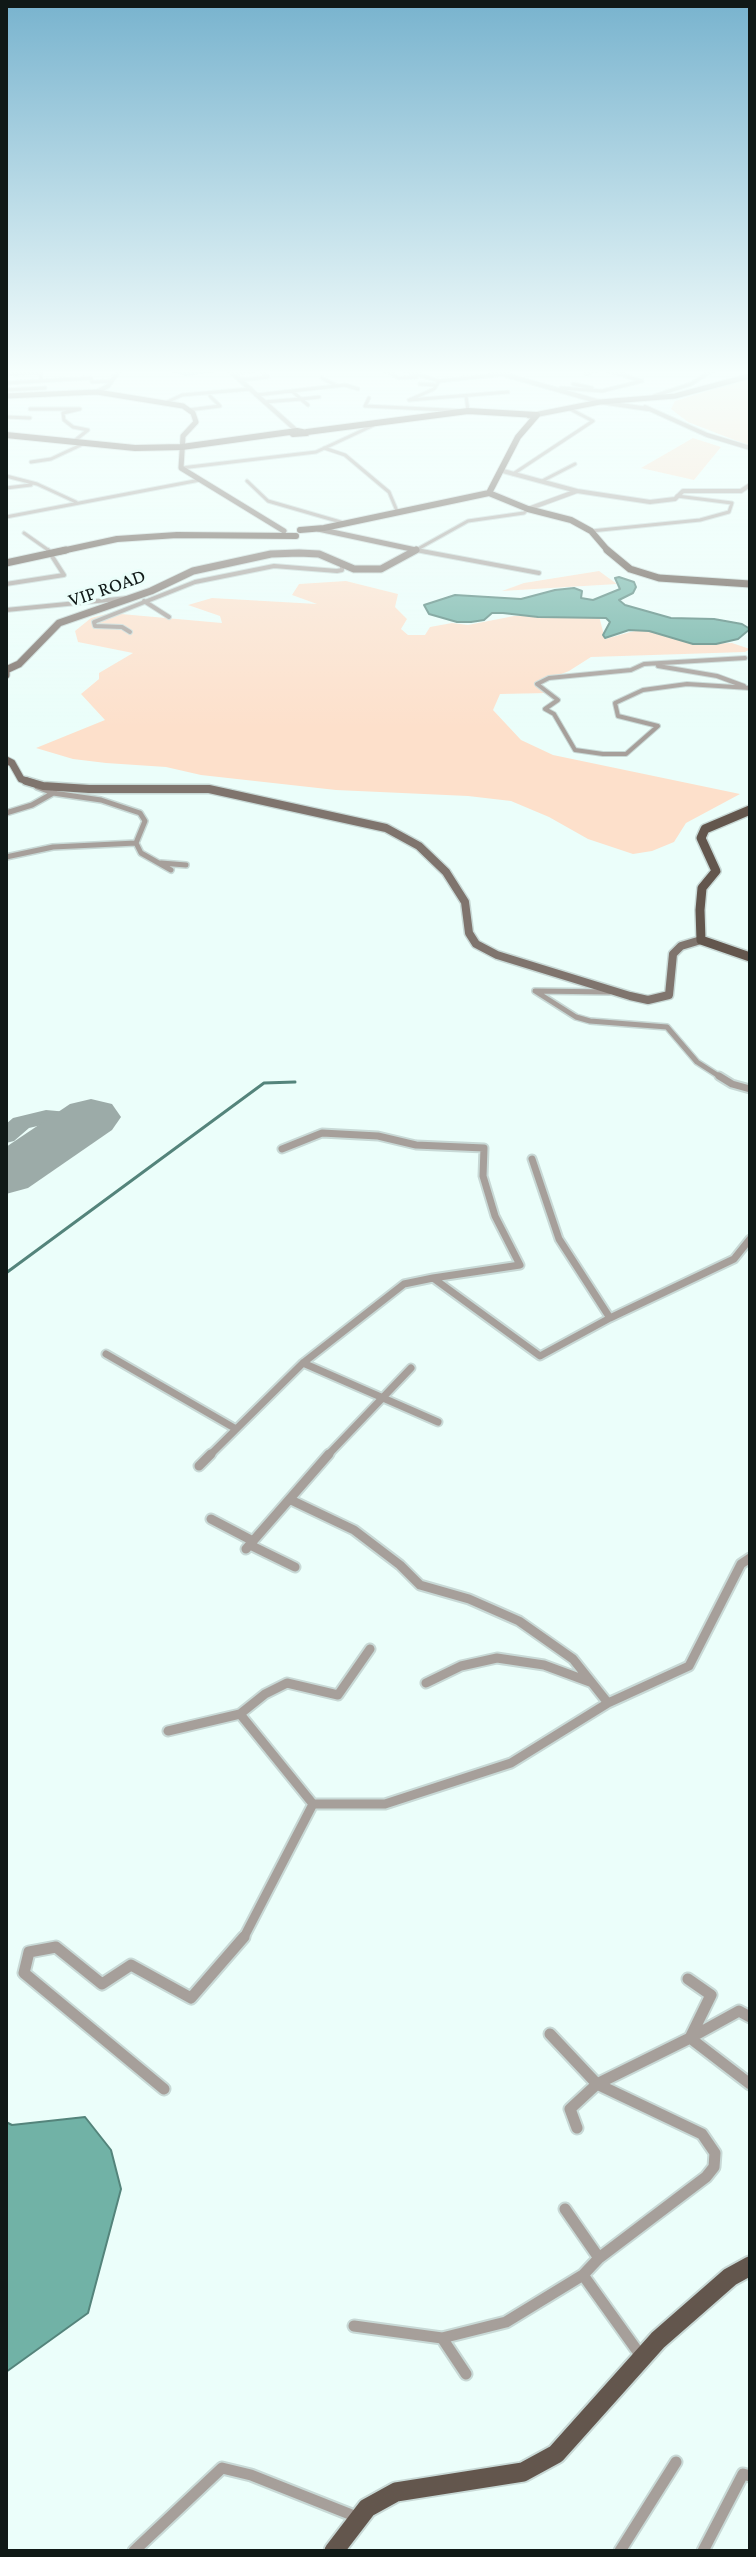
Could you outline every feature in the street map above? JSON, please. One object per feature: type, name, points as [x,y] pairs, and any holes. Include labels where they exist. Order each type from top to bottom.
[{"type":"main road","points":[[218,490],[277,525],[298,532]]},
{"type":"main road","points":[[319,531],[397,511],[489,493],[528,509],[571,520],[591,531],[617,561],[630,569],[659,578],[750,584]]},
{"type":"main road","points":[[331,531],[344,523]]},
{"type":"main road","points":[[277,525],[284,532]]},
{"type":"main road","points":[[319,531],[352,535]]},
{"type":"main road","points":[[261,538],[284,532],[331,531],[416,550]]},
{"type":"main road","points":[[6,563],[117,539],[177,535],[261,538],[298,532]]},
{"type":"main road","name":"VIP ROAD","points":[[6,672],[19,664],[59,623],[131,598],[185,574],[271,554],[319,554],[342,566],[381,569],[416,550]]},
{"type":"main road","points":[[6,760],[12,763],[17,776],[57,791],[209,789],[386,828],[419,846],[446,872],[465,902],[469,933],[476,944],[497,955],[617,993],[648,1000],[669,995],[673,954],[681,946],[701,940],[750,957]]},
{"type":"main road","points":[[701,940],[702,888],[716,871],[701,838],[705,829],[750,810]]},
{"type":"main road","points":[[334,2551],[367,2508],[396,2492],[523,2472],[556,2454],[643,2358],[730,2277],[750,2266]]},
{"type":"street","points":[[51,490],[76,502]]},
{"type":"street","points":[[6,517],[142,490]]},
{"type":"street","points":[[257,490],[268,501],[344,523]]},
{"type":"street","points":[[387,490],[397,511]]},
{"type":"street","points":[[416,550],[468,521],[524,513],[577,491],[650,502],[668,501],[689,490]]},
{"type":"street","points":[[707,490],[750,493]]},
{"type":"street","points":[[591,531],[700,520],[729,512],[732,503],[677,496]]},
{"type":"street","points":[[6,584],[64,575],[52,553],[24,533]]},
{"type":"street","points":[[416,550],[539,573]]},
{"type":"street","points":[[130,632],[122,627],[95,626],[94,622],[195,582],[274,566],[337,571],[342,570],[342,566]]},
{"type":"street","points":[[6,610],[131,598],[144,601],[169,617]]},
{"type":"street","points":[[745,658],[644,664],[631,670],[549,678],[537,684],[558,700],[545,709],[554,714],[575,750],[626,754],[658,726],[618,716],[615,703],[643,690],[687,684],[750,688]]},
{"type":"street","points":[[644,664],[717,676],[750,688]]},
{"type":"street","points":[[6,813],[32,805],[57,791],[101,800],[140,813],[145,821],[136,843],[141,853],[171,870]]},
{"type":"street","points":[[6,857],[53,847],[136,843]]},
{"type":"street","points":[[159,863],[186,865]]},
{"type":"street","points":[[617,993],[555,989],[535,991],[576,1017],[590,1021],[667,1027],[697,1062],[732,1084],[750,1089]]},
{"type":"street","points":[[199,1466],[303,1363],[404,1284],[520,1265],[495,1216],[483,1176],[484,1148],[416,1145],[378,1136],[322,1133],[282,1149]]},
{"type":"street","points":[[532,1159],[559,1239],[610,1318]]},
{"type":"street","points":[[433,1278],[540,1356],[610,1318],[734,1259],[750,1239]]},
{"type":"street","points":[[106,1354],[236,1429]]},
{"type":"street","points":[[303,1363],[438,1422]]},
{"type":"street","points":[[250,1545],[336,1446],[411,1368]]},
{"type":"street","points":[[291,1500],[354,1530],[400,1565],[420,1585],[469,1599],[519,1621],[573,1659],[608,1703]]},
{"type":"street","points":[[211,1519],[250,1545],[295,1567]]},
{"type":"street","points":[[313,1804],[385,1804],[511,1763],[608,1703],[689,1666],[741,1564],[750,1558]]},
{"type":"street","points":[[168,1731],[240,1714],[265,1694],[287,1683],[338,1695],[370,1649]]},
{"type":"street","points":[[426,1683],[461,1666],[497,1658],[544,1665],[592,1683]]},
{"type":"street","points":[[240,1714],[313,1804]]},
{"type":"street","points":[[164,2089],[24,1973],[29,1952],[56,1947],[102,1984],[131,1965],[191,1998],[248,1933],[313,1804]]},
{"type":"street","points":[[688,1979],[711,1995],[690,2038]]},
{"type":"street","points":[[577,2128],[570,2109],[597,2084],[739,2011],[750,2017]]},
{"type":"street","points":[[354,2326],[442,2338],[506,2322],[583,2275],[599,2258],[706,2177],[714,2167],[715,2153],[702,2134],[597,2084],[550,2034]]},
{"type":"street","points":[[690,2038],[750,2084]]},
{"type":"street","points":[[565,2209],[599,2258]]},
{"type":"street","points":[[583,2275],[643,2358]]},
{"type":"street","points":[[442,2338],[466,2374]]},
{"type":"street","points":[[620,2551],[676,2462]]},
{"type":"street","points":[[134,2551],[222,2468],[251,2475],[359,2518]]},
{"type":"street","points":[[703,2551],[743,2474],[750,2476]]},
{"type":"shaded area","points":[[599,571],[617,584],[502,591],[524,583]]},
{"type":"shaded area","points":[[615,578],[634,582],[636,587],[633,593],[619,600],[625,605],[671,618],[714,619],[742,624],[750,629],[738,639],[716,644],[693,644],[649,631],[629,630],[605,638],[603,635],[610,622],[606,618],[492,613],[484,620],[457,622],[429,614],[424,605],[455,595],[521,599],[574,588],[582,591],[581,598],[593,600],[620,589]]},
{"type":"shaded area","points":[[346,581],[398,594],[395,607],[407,619],[401,629],[408,635],[425,635],[430,627],[452,623],[468,625],[514,616],[599,616],[605,639],[642,629],[674,634],[696,644],[732,643],[750,649],[745,652],[591,657],[569,671],[536,684],[548,693],[500,694],[493,710],[521,740],[553,755],[740,794],[686,823],[674,842],[652,851],[633,854],[588,839],[549,817],[511,801],[336,790],[201,775],[166,767],[73,759],[36,748],[105,720],[81,694],[99,679],[99,673],[133,653],[78,642],[75,631],[91,618],[110,613],[222,623],[220,616],[188,605],[212,598],[317,604],[292,595],[299,584]]},
{"type":"shaded area","points":[[85,2117],[111,2150],[121,2189],[88,2313],[6,2372],[6,2122],[12,2125]]},
{"type":"waterway","points":[[6,1273],[264,1083],[295,1082]]},
{"type":"taxiway","points":[[6,1136],[21,1123],[46,1117],[71,1118],[89,1126],[83,1135],[35,1155]]},
{"type":"runway","points":[[6,1175],[91,1117]]}]
